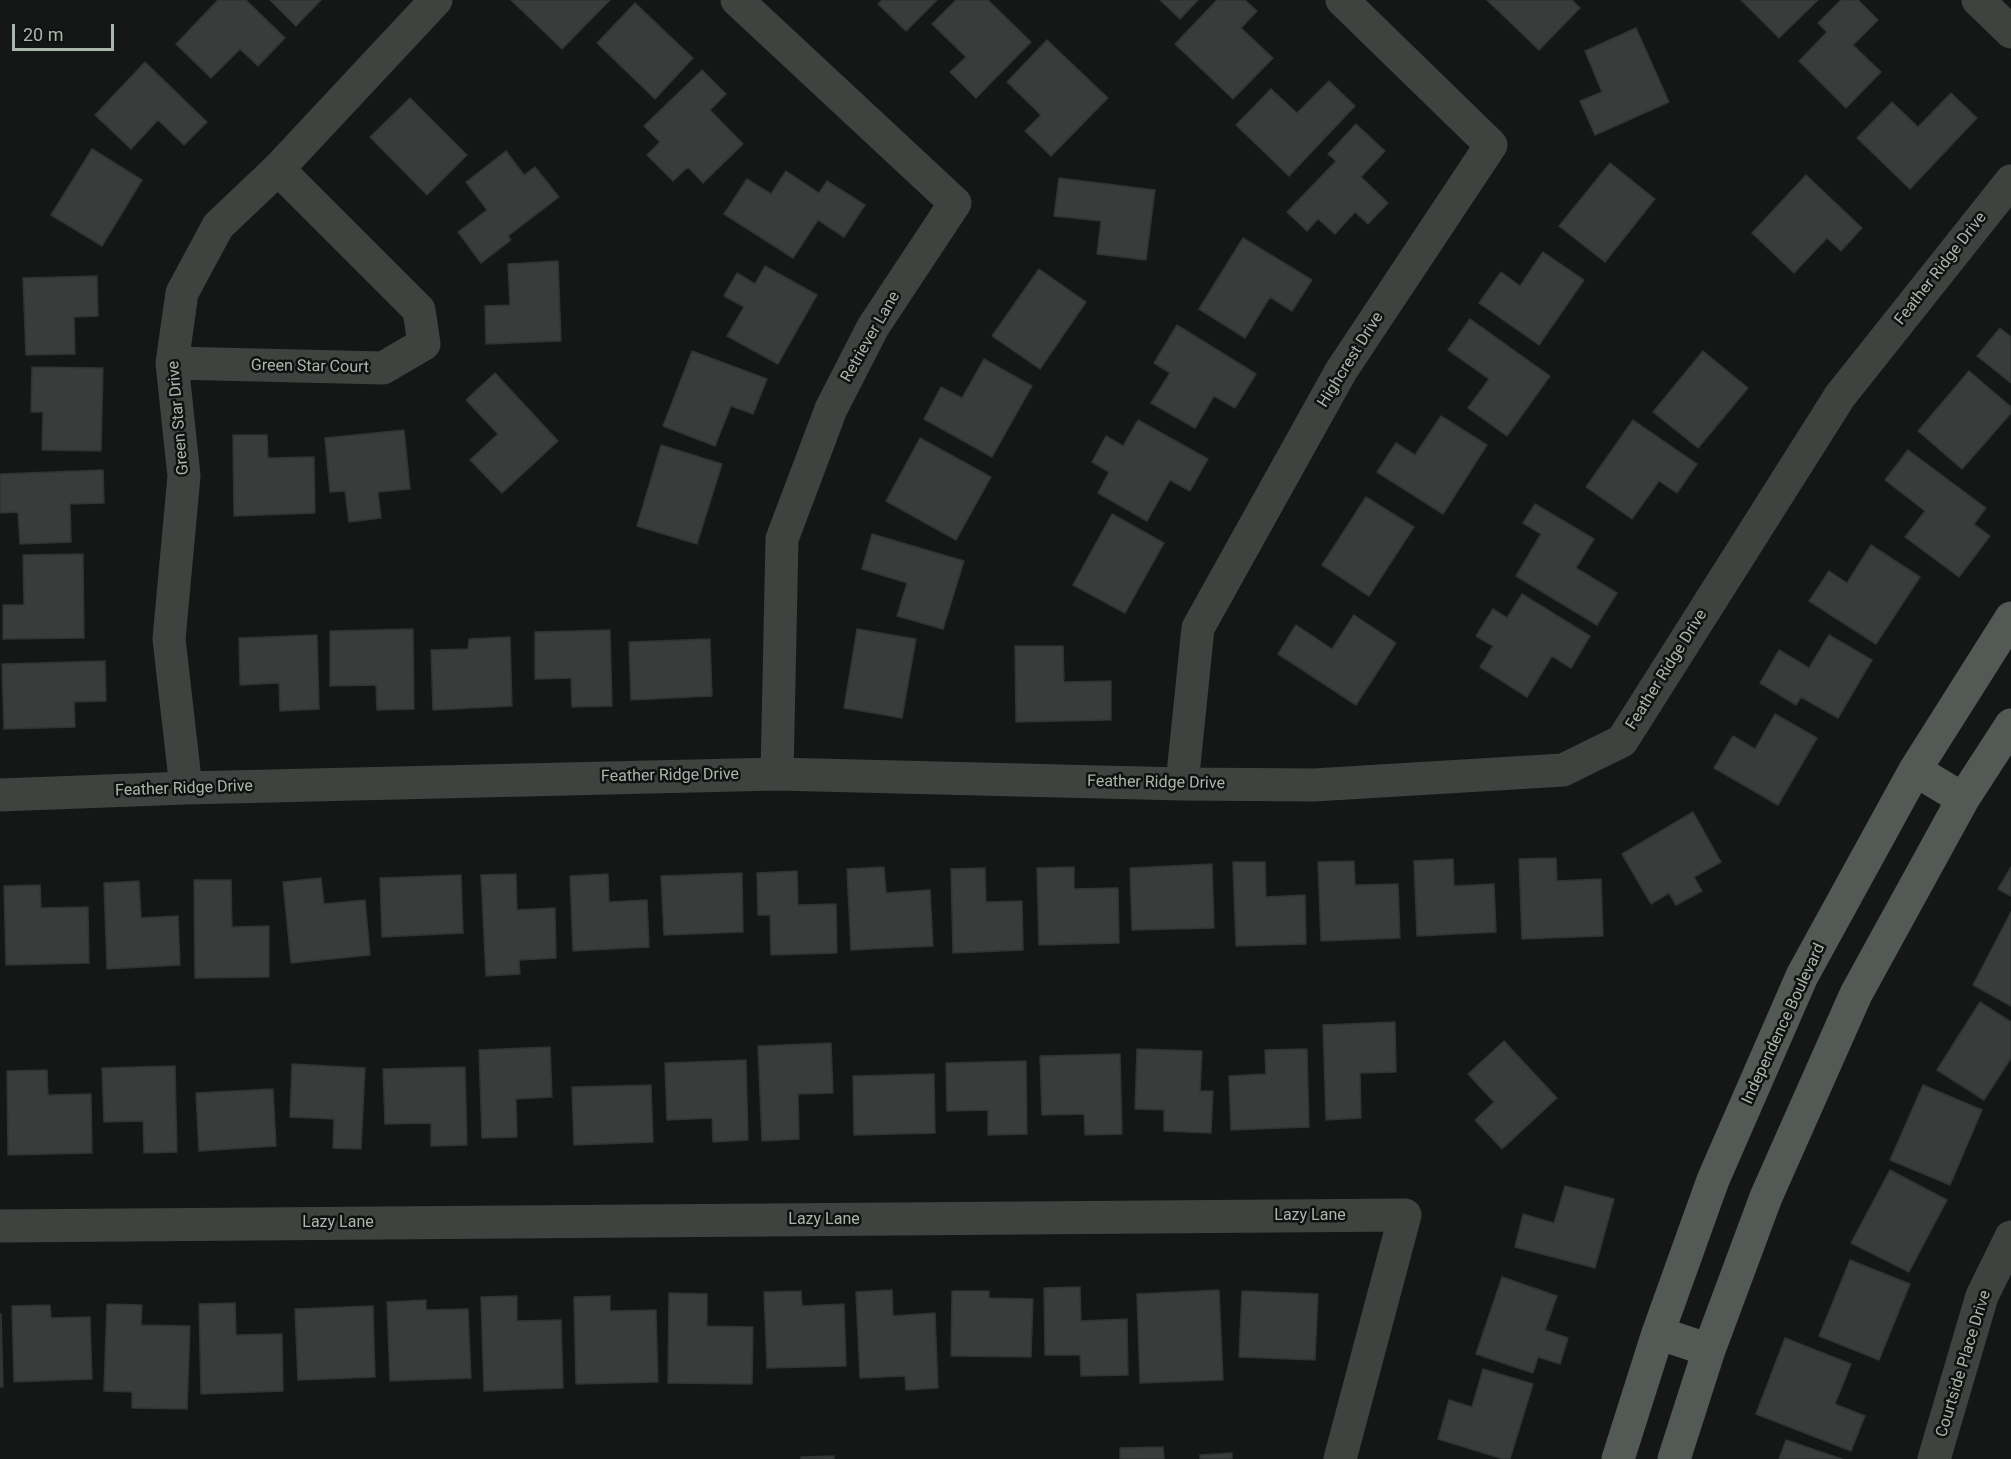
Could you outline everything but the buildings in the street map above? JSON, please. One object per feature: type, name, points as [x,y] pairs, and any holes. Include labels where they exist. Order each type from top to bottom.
[{"type":"main road","name":"Independence Boulevard","points":[[1618,1459],[1658,1334],[1713,1180],[1802,976],[1915,770],[2011,618]]},
{"type":"main road","points":[[1674,1459],[1709,1350],[1766,1197],[1856,994],[1963,799],[2011,725]]},
{"type":"main road","points":[[1915,770],[1963,799]]},
{"type":"main road","points":[[1658,1334],[1709,1350]]},
{"type":"street","name":"Green Star Drive","points":[[186,788],[169,639],[184,476],[172,363],[182,293],[218,226],[278,169],[436,0]]},
{"type":"street","name":"Retriever Lane","points":[[737,0],[955,203],[873,327],[831,409],[782,539],[777,774]]},
{"type":"street","name":"Highcrest Drive","points":[[1182,784],[1198,628],[1341,371],[1491,145],[1342,0]]},
{"type":"street","points":[[1978,0],[2011,32]]},
{"type":"street","name":"Green Star Court","points":[[172,363],[383,368],[424,344],[419,310],[278,169]]},
{"type":"street","name":"Feather Ridge Drive","points":[[0,795],[186,788],[777,774],[1314,785],[1563,770],[1622,741],[1840,396],[2011,181]]},
{"type":"street","name":"Lazy Lane","points":[[0,1226],[1405,1215],[1342,1455]]},
{"type":"street","name":"Courtside Place Drive","points":[[1934,1459],[1982,1296],[2011,1237]]}]
